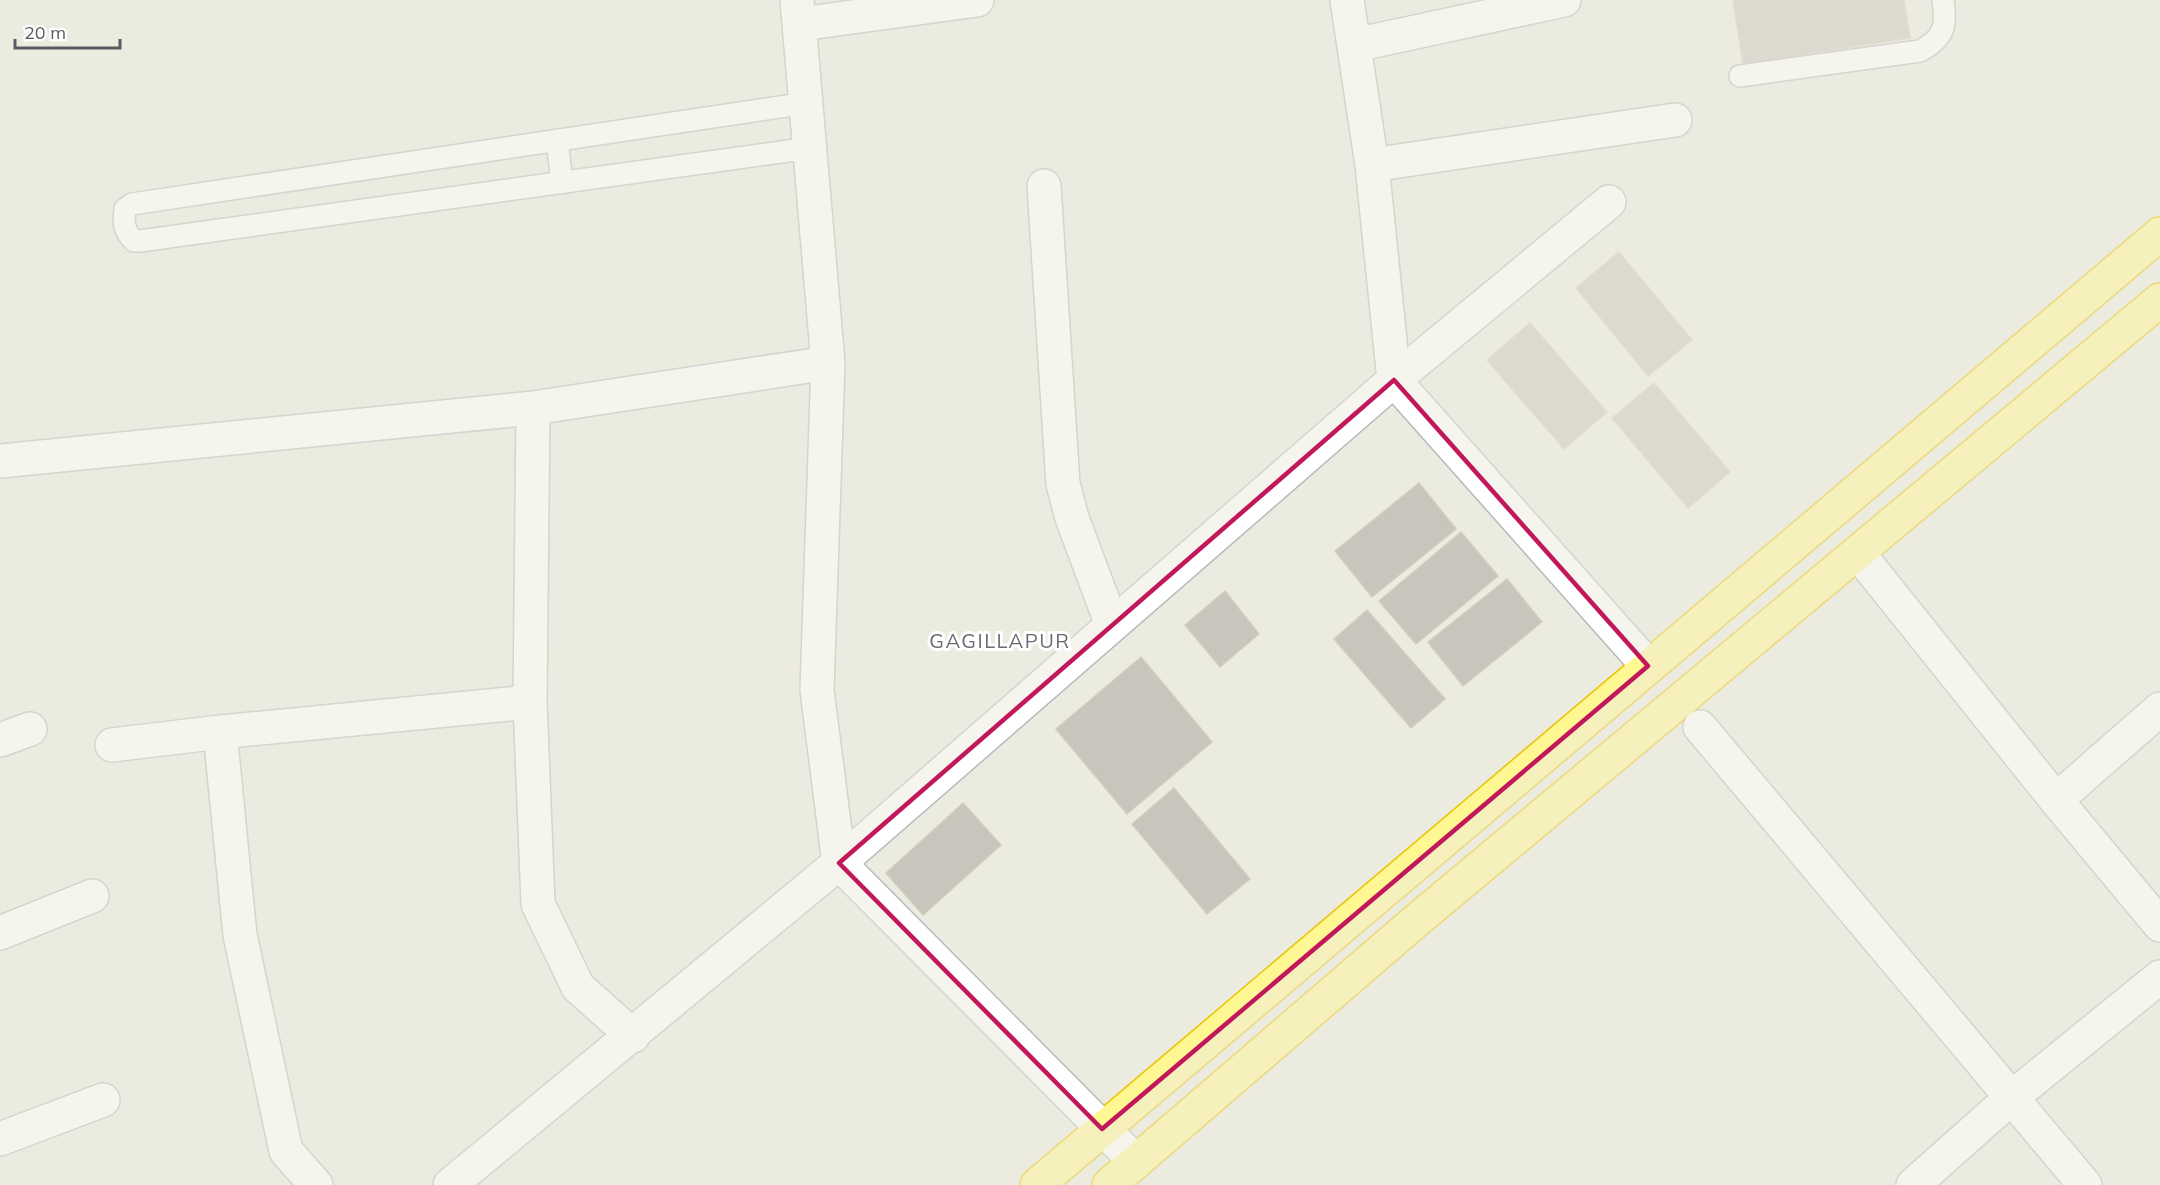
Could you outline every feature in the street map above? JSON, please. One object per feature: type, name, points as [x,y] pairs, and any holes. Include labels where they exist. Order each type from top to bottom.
[{"type":"highway","points":[[1037,1185],[2160,234]]},
{"type":"highway","points":[[1109,1185],[1417,920],[2160,300]]},
{"type":"street","points":[[977,0],[799,12],[828,363],[817,690],[838,863],[1136,1162]]},
{"type":"street","points":[[1347,0],[1372,165],[1394,380],[1648,666]]},
{"type":"street","points":[[1355,45],[1564,0]]},
{"type":"street","points":[[1372,165],[1675,120]]},
{"type":"street","points":[[1044,186],[1063,484],[1072,518],[1112,625]]},
{"type":"street","points":[[450,1185],[633,1036],[838,863],[1394,380],[1609,202]]},
{"type":"street","points":[[0,461],[534,408],[828,363]]},
{"type":"street","points":[[534,408],[530,702],[538,904],[578,987],[633,1036]]},
{"type":"street","points":[[1858,553],[2055,800],[2160,925]]},
{"type":"street","points":[[112,745],[220,732],[530,702]]},
{"type":"street","points":[[2055,800],[2160,710]]},
{"type":"street","points":[[1700,727],[2085,1185]]},
{"type":"street","points":[[220,732],[240,935],[247,969],[286,1151],[316,1185]]},
{"type":"street","points":[[0,933],[92,896]]},
{"type":"street","points":[[1913,1185],[2011,1098],[2160,977]]},
{"type":"street","points":[[0,1138],[103,1100]]},
{"type":"lane","points":[[1740,76],[1920,51],[1935,43],[1945,25],[1943,0]]},
{"type":"lane","points":[[807,103],[132,204],[125,209],[123,220],[126,233],[134,241],[810,148]]},
{"type":"lane","points":[[557,140],[562,183]]},
{"type":"highlighted area","points":[[1394,380],[1648,666],[1102,1129],[839,863]]},
{"type":"building","points":[[1733,0],[1904,0],[1910,38],[1743,64]]},
{"type":"building","points":[[1619,252],[1692,340],[1648,376],[1576,288]]},
{"type":"building","points":[[1530,323],[1607,412],[1564,449],[1487,360]]},
{"type":"building","points":[[1654,383],[1730,472],[1688,508],[1612,418]]},
{"type":"building","points":[[1419,483],[1456,529],[1372,597],[1335,551]]},
{"type":"building","points":[[1461,532],[1498,576],[1416,644],[1379,601]]},
{"type":"building","points":[[1507,579],[1542,622],[1463,686],[1428,642]]},
{"type":"building","points":[[1225,591],[1259,634],[1220,667],[1185,625]]},
{"type":"building","points":[[1367,610],[1445,699],[1411,728],[1334,639]]},
{"type":"building","points":[[1141,657],[1212,742],[1127,814],[1056,729]]},
{"type":"building","points":[[1174,788],[1250,879],[1207,914],[1132,824]]},
{"type":"building","points":[[963,803],[1001,845],[923,915],[886,873]]},
{"type":"district","name":"GAGILLAPUR","points":[[1000,640]]}]
